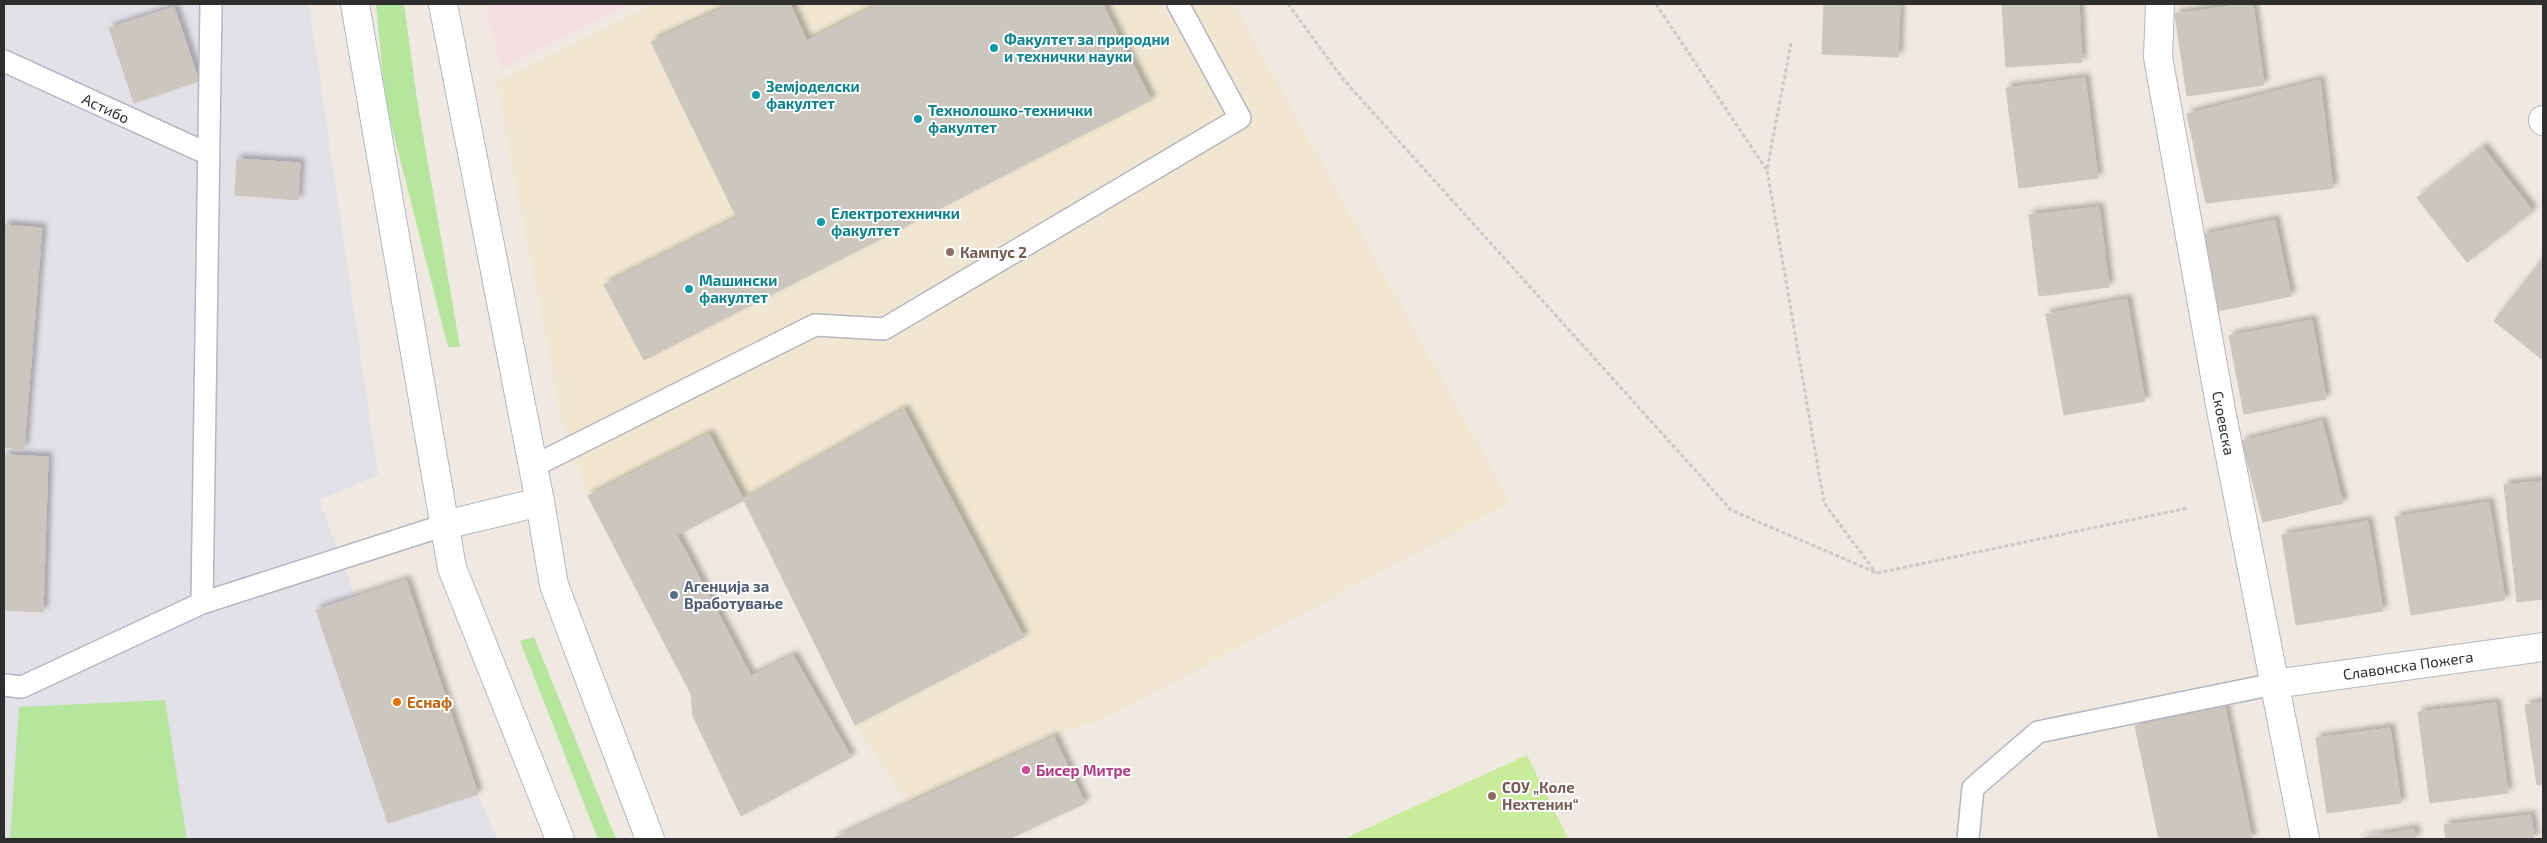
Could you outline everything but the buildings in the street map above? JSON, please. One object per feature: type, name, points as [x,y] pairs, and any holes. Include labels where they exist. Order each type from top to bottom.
[{"type":"main road","points":[[356,4],[452,568],[560,839]]},
{"type":"main road","points":[[443,4],[540,502],[554,585],[650,839]]},
{"type":"main road","name":"Скоевска","points":[[2160,4],[2158,57],[2221,410],[2305,839]]},
{"type":"main road","points":[[445,524],[540,502]]},
{"type":"main road","name":"Славонска Пожега","points":[[2274,684],[2543,647]]},
{"type":"lane","points":[[202,603],[211,4]]},
{"type":"lane","points":[[532,467],[815,325],[884,329],[1240,118],[1178,4]]},
{"type":"lane","name":"Астибо","points":[[4,61],[208,154]]},
{"type":"lane","points":[[4,685],[22,687],[202,603],[445,524]]},
{"type":"lane","points":[[1968,839],[1973,788],[2038,732],[2274,684]]},
{"type":"path","points":[[1288,4],[1343,79],[1732,510],[1877,573],[2188,508]]},
{"type":"path","points":[[1656,4],[1766,170]]},
{"type":"path","points":[[1791,43],[1766,170],[1824,503],[1877,573]]},
{"type":"shaded area","points":[[4,4],[309,4],[378,475],[319,500],[355,596],[406,580],[478,794],[497,839],[4,839]]},
{"type":"shaded area","points":[[485,4],[630,4],[501,69]]},
{"type":"shaded area","name":"Кампус 2","points":[[652,4],[1234,4],[1511,503],[1107,718],[1054,736],[908,804],[855,725],[710,434],[588,496],[562,423],[496,82]]},
{"type":"green space","points":[[376,4],[404,4],[417,100],[460,347],[448,347],[385,100]]},
{"type":"green space","points":[[534,637],[616,839],[598,839],[520,641]]},
{"type":"green space","points":[[165,700],[187,839],[10,839],[19,707]]},
{"type":"green space","name":"СОУ „Коле Нехтенин“","points":[[1527,755],[1568,839],[1349,839],[1348,837]]},
{"type":"place","name":"Факултет за природни и технички науки","points":[[994,48]]},
{"type":"place","name":"Земјоделски факултет","points":[[756,95]]},
{"type":"place","name":"Технолошко-технички факултет","points":[[918,119]]},
{"type":"place","name":"Електротехнички факултет","points":[[821,222]]},
{"type":"place","name":"Кампус 2","points":[[950,252]]},
{"type":"place","name":"Машински факултет","points":[[689,289]]},
{"type":"place","name":"Агенција за Вработување","points":[[674,595]]},
{"type":"place","name":"Еснаф","points":[[397,702]]},
{"type":"place","name":"Бисер Митре","points":[[1026,770]]},
{"type":"place","name":"СОУ „Коле Нехтенин“","points":[[1492,796]]}]
